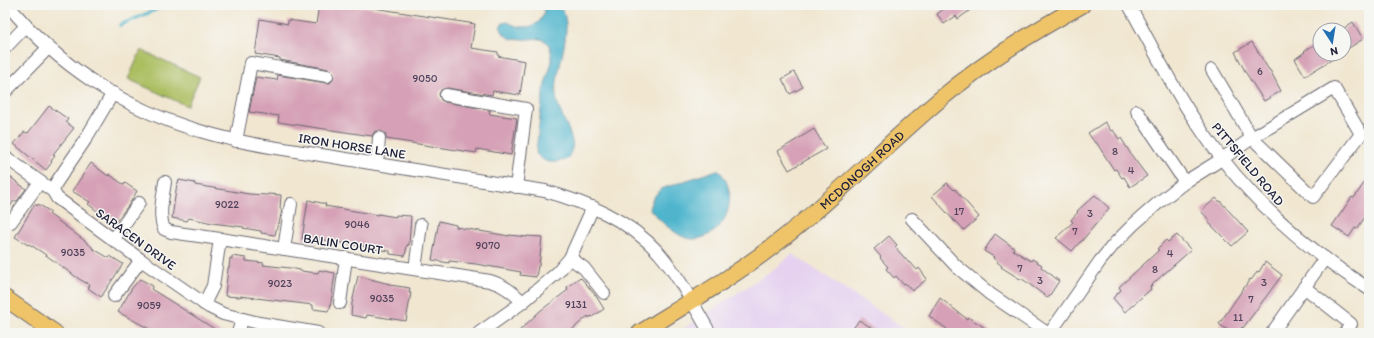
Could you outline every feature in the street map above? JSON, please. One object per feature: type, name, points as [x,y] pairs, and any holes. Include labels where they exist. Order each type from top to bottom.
[{"type":"main road","name":"MCDONOGH ROAD","points":[[640,333],[691,301],[781,240],[807,219],[939,100],[963,81],[1014,45],[1082,5]]},
{"type":"main road","points":[[5,298],[55,333]]},
{"type":"street","name":"IRON HORSE LANE","points":[[8,5],[35,36],[66,62],[113,93],[146,111],[176,123],[236,141],[544,191],[593,207],[628,225],[659,253],[674,272],[710,333]]},
{"type":"street","name":"PITTSFIELD ROAD","points":[[1129,5],[1186,108],[1222,159],[1274,216],[1298,238],[1369,289]]},
{"type":"street","points":[[5,48],[26,26]]},
{"type":"street","points":[[5,92],[48,48]]},
{"type":"street","points":[[236,141],[251,63],[327,76]]},
{"type":"street","points":[[1050,333],[1096,267],[1115,243],[1152,208],[1186,182],[1252,138],[1334,88],[1361,134],[1313,197],[1252,138],[1212,70]]},
{"type":"street","points":[[53,191],[56,183],[85,140],[113,93]]},
{"type":"street","points":[[446,94],[526,109],[516,187]]},
{"type":"street","points":[[1137,111],[1186,182]]},
{"type":"street","points":[[377,164],[379,138]]},
{"type":"street","name":"SARACEN DRIVE","points":[[8,159],[53,191],[57,198],[140,260],[204,304],[223,314],[242,319],[318,333]]},
{"type":"street","points":[[12,222],[40,182]]},
{"type":"street","name":"BALIN COURT","points":[[165,182],[161,216],[164,229],[171,232],[490,281],[500,284],[508,289],[523,302]]},
{"type":"street","points":[[113,240],[139,203]]},
{"type":"street","points":[[284,249],[291,204]]},
{"type":"street","points":[[479,333],[523,302],[558,272],[570,258],[593,207]]},
{"type":"street","points":[[912,219],[956,266],[990,294],[1047,333]]},
{"type":"street","points":[[415,269],[421,225]]},
{"type":"street","points":[[204,304],[213,286],[220,239]]},
{"type":"street","points":[[340,303],[346,258]]},
{"type":"street","points":[[570,258],[584,268],[604,293]]},
{"type":"street","points":[[1272,333],[1325,258]]},
{"type":"street","points":[[114,296],[140,260]]},
{"type":"street","points":[[1304,288],[1351,324],[1345,333]]},
{"type":"street","points":[[238,333],[242,319]]},
{"type":"shaded area","points":[[792,254],[912,333],[677,333],[774,269]]},
{"type":"green space","points":[[141,50],[200,77],[187,106],[128,79]]},
{"type":"water","points":[[545,5],[557,5],[563,12],[566,20],[565,40],[556,86],[556,95],[558,107],[570,135],[572,146],[567,159],[554,162],[543,160],[536,153],[545,84],[552,60],[550,48],[546,42],[540,39],[518,40],[510,38],[504,34],[500,26],[503,23],[508,22],[522,27],[536,24],[543,16]]},
{"type":"water","points":[[714,171],[719,171],[726,180],[729,191],[727,212],[715,231],[694,239],[682,236],[663,223],[649,208],[653,198],[661,189]]},
{"type":"building","points":[[319,5],[355,5],[475,24],[471,48],[498,52],[498,56],[525,61],[520,95],[493,91],[492,95],[447,88],[441,90],[439,94],[441,100],[445,102],[490,110],[489,114],[517,118],[511,155],[477,149],[476,153],[386,139],[386,134],[380,131],[375,131],[372,136],[278,122],[279,116],[249,112],[256,77],[277,80],[278,75],[326,83],[330,83],[333,80],[334,74],[329,69],[255,54],[260,19],[288,24],[288,20],[316,24]]},
{"type":"building","points":[[949,5],[977,5],[958,19],[956,16],[944,24],[937,14]]},
{"type":"building","points":[[1353,22],[1363,39],[1352,46]]},
{"type":"building","points":[[1252,42],[1270,70],[1281,91],[1264,101],[1246,73],[1235,52]]},
{"type":"building","points":[[1312,46],[1312,62],[1328,62],[1305,76],[1295,59],[1305,52],[1304,51]]},
{"type":"building","points":[[794,72],[803,87],[790,94],[782,79]]},
{"type":"building","points":[[49,106],[68,119],[66,122],[74,128],[54,153],[53,155],[55,156],[46,170],[14,144],[24,132],[28,133]]},
{"type":"building","points":[[1105,122],[1119,139],[1121,138],[1147,176],[1130,187],[1124,177],[1122,178],[1116,169],[1114,170],[1096,142],[1095,143],[1088,133]]},
{"type":"building","points":[[814,129],[826,149],[789,170],[778,151]]},
{"type":"building","points":[[91,163],[108,176],[109,174],[124,185],[125,183],[137,191],[114,224],[88,204],[90,202],[72,191]]},
{"type":"building","points":[[5,173],[26,189],[5,213]]},
{"type":"building","points":[[1369,176],[1369,211],[1357,229],[1355,228],[1349,237],[1332,226]]},
{"type":"building","points":[[179,180],[195,183],[195,185],[249,194],[281,195],[280,209],[282,209],[275,235],[261,233],[261,231],[243,228],[244,227],[212,223],[189,218],[187,221],[172,218],[177,183]]},
{"type":"building","points":[[947,183],[954,190],[955,189],[979,217],[964,230],[932,196]]},
{"type":"building","points":[[1095,195],[1109,208],[1072,251],[1056,238],[1073,222],[1071,220],[1078,212],[1077,211]]},
{"type":"building","points":[[1216,198],[1248,232],[1232,246],[1208,222],[1210,221],[1201,211]]},
{"type":"building","points":[[308,200],[326,204],[325,206],[378,215],[396,217],[396,215],[411,216],[409,245],[407,245],[405,256],[390,254],[390,251],[373,248],[318,239],[318,242],[302,239]]},
{"type":"building","points":[[35,204],[37,206],[38,204],[51,212],[49,214],[92,248],[123,264],[101,297],[88,288],[90,285],[29,244],[28,245],[15,237]]},
{"type":"building","points":[[439,221],[456,225],[456,227],[509,236],[542,237],[539,266],[536,277],[520,275],[521,272],[476,264],[449,261],[449,263],[432,260]]},
{"type":"building","points":[[995,234],[1014,248],[1013,250],[1031,261],[1032,259],[1042,265],[1041,267],[1059,281],[1048,298],[1021,278],[1020,279],[1001,267],[1002,266],[993,258],[994,257],[984,251]]},
{"type":"building","points":[[1177,235],[1191,250],[1157,280],[1150,287],[1151,289],[1125,312],[1113,298],[1121,290],[1119,287],[1159,250],[1157,249],[1166,240],[1168,242]]},
{"type":"building","points":[[889,236],[897,245],[895,247],[909,263],[910,262],[917,270],[919,268],[927,279],[912,291],[896,276],[894,278],[886,269],[888,267],[874,249]]},
{"type":"building","points":[[232,256],[246,258],[246,261],[264,263],[263,265],[318,273],[319,270],[335,273],[330,309],[328,311],[313,309],[313,305],[240,296],[225,296],[228,268],[230,258],[232,259]]},
{"type":"building","points":[[1265,262],[1282,275],[1243,328],[1242,327],[1237,333],[1232,333],[1219,324],[1250,279],[1251,280],[1258,271],[1259,272]]},
{"type":"building","points":[[358,276],[390,285],[410,288],[409,293],[411,293],[406,321],[367,315],[366,318],[351,315]]},
{"type":"building","points":[[581,278],[596,296],[604,309],[592,317],[591,316],[589,318],[588,316],[568,333],[517,333],[540,311],[568,290],[567,287]]},
{"type":"building","points":[[140,279],[153,286],[151,289],[221,333],[157,333],[118,312],[132,288]]},
{"type":"building","points":[[940,298],[967,319],[968,317],[993,333],[944,333],[947,329],[929,316]]},
{"type":"building","points":[[859,320],[880,333],[850,333]]},
{"type":"waterway","points":[[120,25],[167,5]]}]
